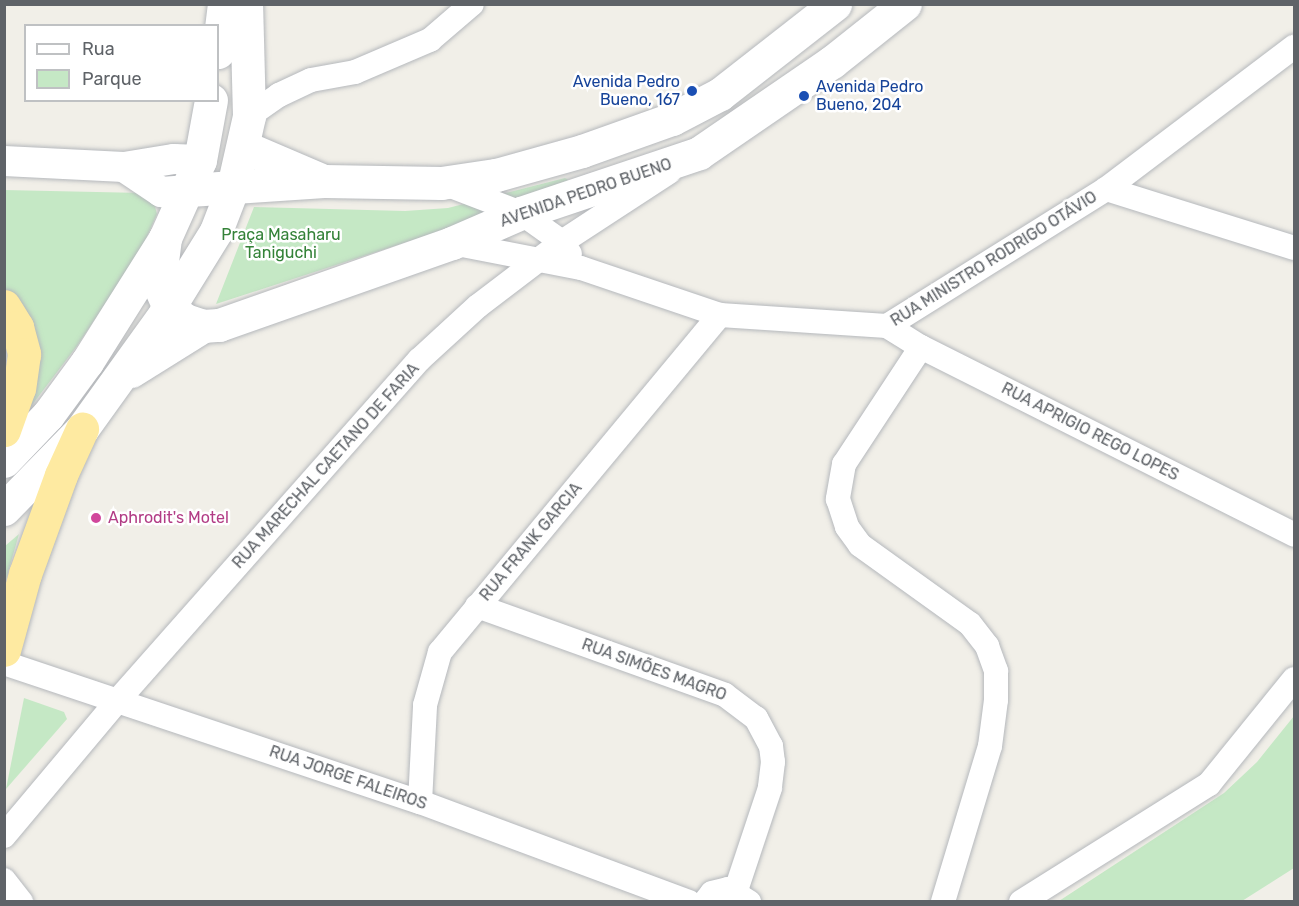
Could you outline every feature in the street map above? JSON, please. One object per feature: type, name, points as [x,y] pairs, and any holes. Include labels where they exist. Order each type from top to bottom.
[{"type":"highway","points":[[4,306],[17,327],[24,354],[19,388],[4,430]]},
{"type":"highway","points":[[4,650],[33,553],[82,429]]},
{"type":"main road","points":[[219,44],[224,4]]},
{"type":"main road","points":[[4,509],[82,429],[169,308],[216,231],[233,187],[247,132],[246,4]]},
{"type":"main road","points":[[195,175],[233,187],[324,181],[441,183],[496,175],[582,151],[672,119],[720,94],[835,4]]},
{"type":"main road","name":"AVENIDA PEDRO BUENO","points":[[203,326],[219,325],[452,243],[521,213],[699,153],[832,62],[905,4]]},
{"type":"main road","points":[[4,461],[48,415],[87,362],[165,238],[195,175],[211,102]]},
{"type":"main road","points":[[247,132],[324,181]]},
{"type":"main road","points":[[165,238],[159,275],[169,308],[185,320],[203,326]]},
{"type":"main road","points":[[116,380],[203,326]]},
{"type":"street","points":[[247,132],[279,95],[311,80],[355,72],[421,44],[472,4]]},
{"type":"street","name":"RUA MINISTRO RODRIGO OTÁVIO","points":[[452,243],[536,262],[580,268],[720,315],[887,326],[1107,189],[1294,47]]},
{"type":"street","name":"RUA MARECHAL CAETANO DE FARIA","points":[[4,836],[119,699],[419,360],[478,306],[562,242],[699,153]]},
{"type":"street","points":[[4,161],[124,168],[161,192],[195,175]]},
{"type":"street","points":[[441,183],[521,213],[562,242],[580,268]]},
{"type":"street","points":[[1107,189],[1294,248]]},
{"type":"street","name":"RUA FRANK GARCIA","points":[[420,802],[425,705],[433,670],[440,652],[720,315]]},
{"type":"street","name":"RUA APRIGIO REGO LOPES","points":[[887,326],[921,347],[1294,535]]},
{"type":"street","points":[[921,347],[844,464],[838,499],[847,527],[861,545],[970,624],[987,646],[996,671],[996,700],[990,746],[943,902]]},
{"type":"street","name":"RUA SIMÕES MAGRO","points":[[477,606],[725,694],[756,718],[771,746],[773,762],[770,788],[743,896]]},
{"type":"street","name":"RUA JORGE FALEIROS","points":[[4,663],[119,699],[420,802],[689,902]]},
{"type":"street","points":[[1021,902],[1209,784],[1294,679]]},
{"type":"street","points":[[4,880],[21,902]]},
{"type":"street","points":[[705,902],[720,890],[743,896]]},
{"type":"green space","name":"Praça Masaharu Taniguchi","points":[[565,178],[579,186],[216,304],[254,207],[405,211],[448,208]]},
{"type":"green space","points":[[4,190],[143,193],[153,199],[157,214],[141,250],[77,346],[22,418],[13,298],[5,290]]},
{"type":"green space","points":[[19,534],[5,583],[5,546]]},
{"type":"green space","points":[[24,698],[64,712],[67,719],[6,789]]},
{"type":"green space","points":[[1294,716],[1294,868],[1242,901],[1059,901],[1224,793],[1257,762]]},
{"type":"place","name":"Avenida Pedro Bueno, 167","points":[[692,91]]},
{"type":"place","name":"Avenida Pedro Bueno, 204","points":[[804,96]]},
{"type":"place","name":"Aphrodit's Motel","points":[[96,518]]}]
